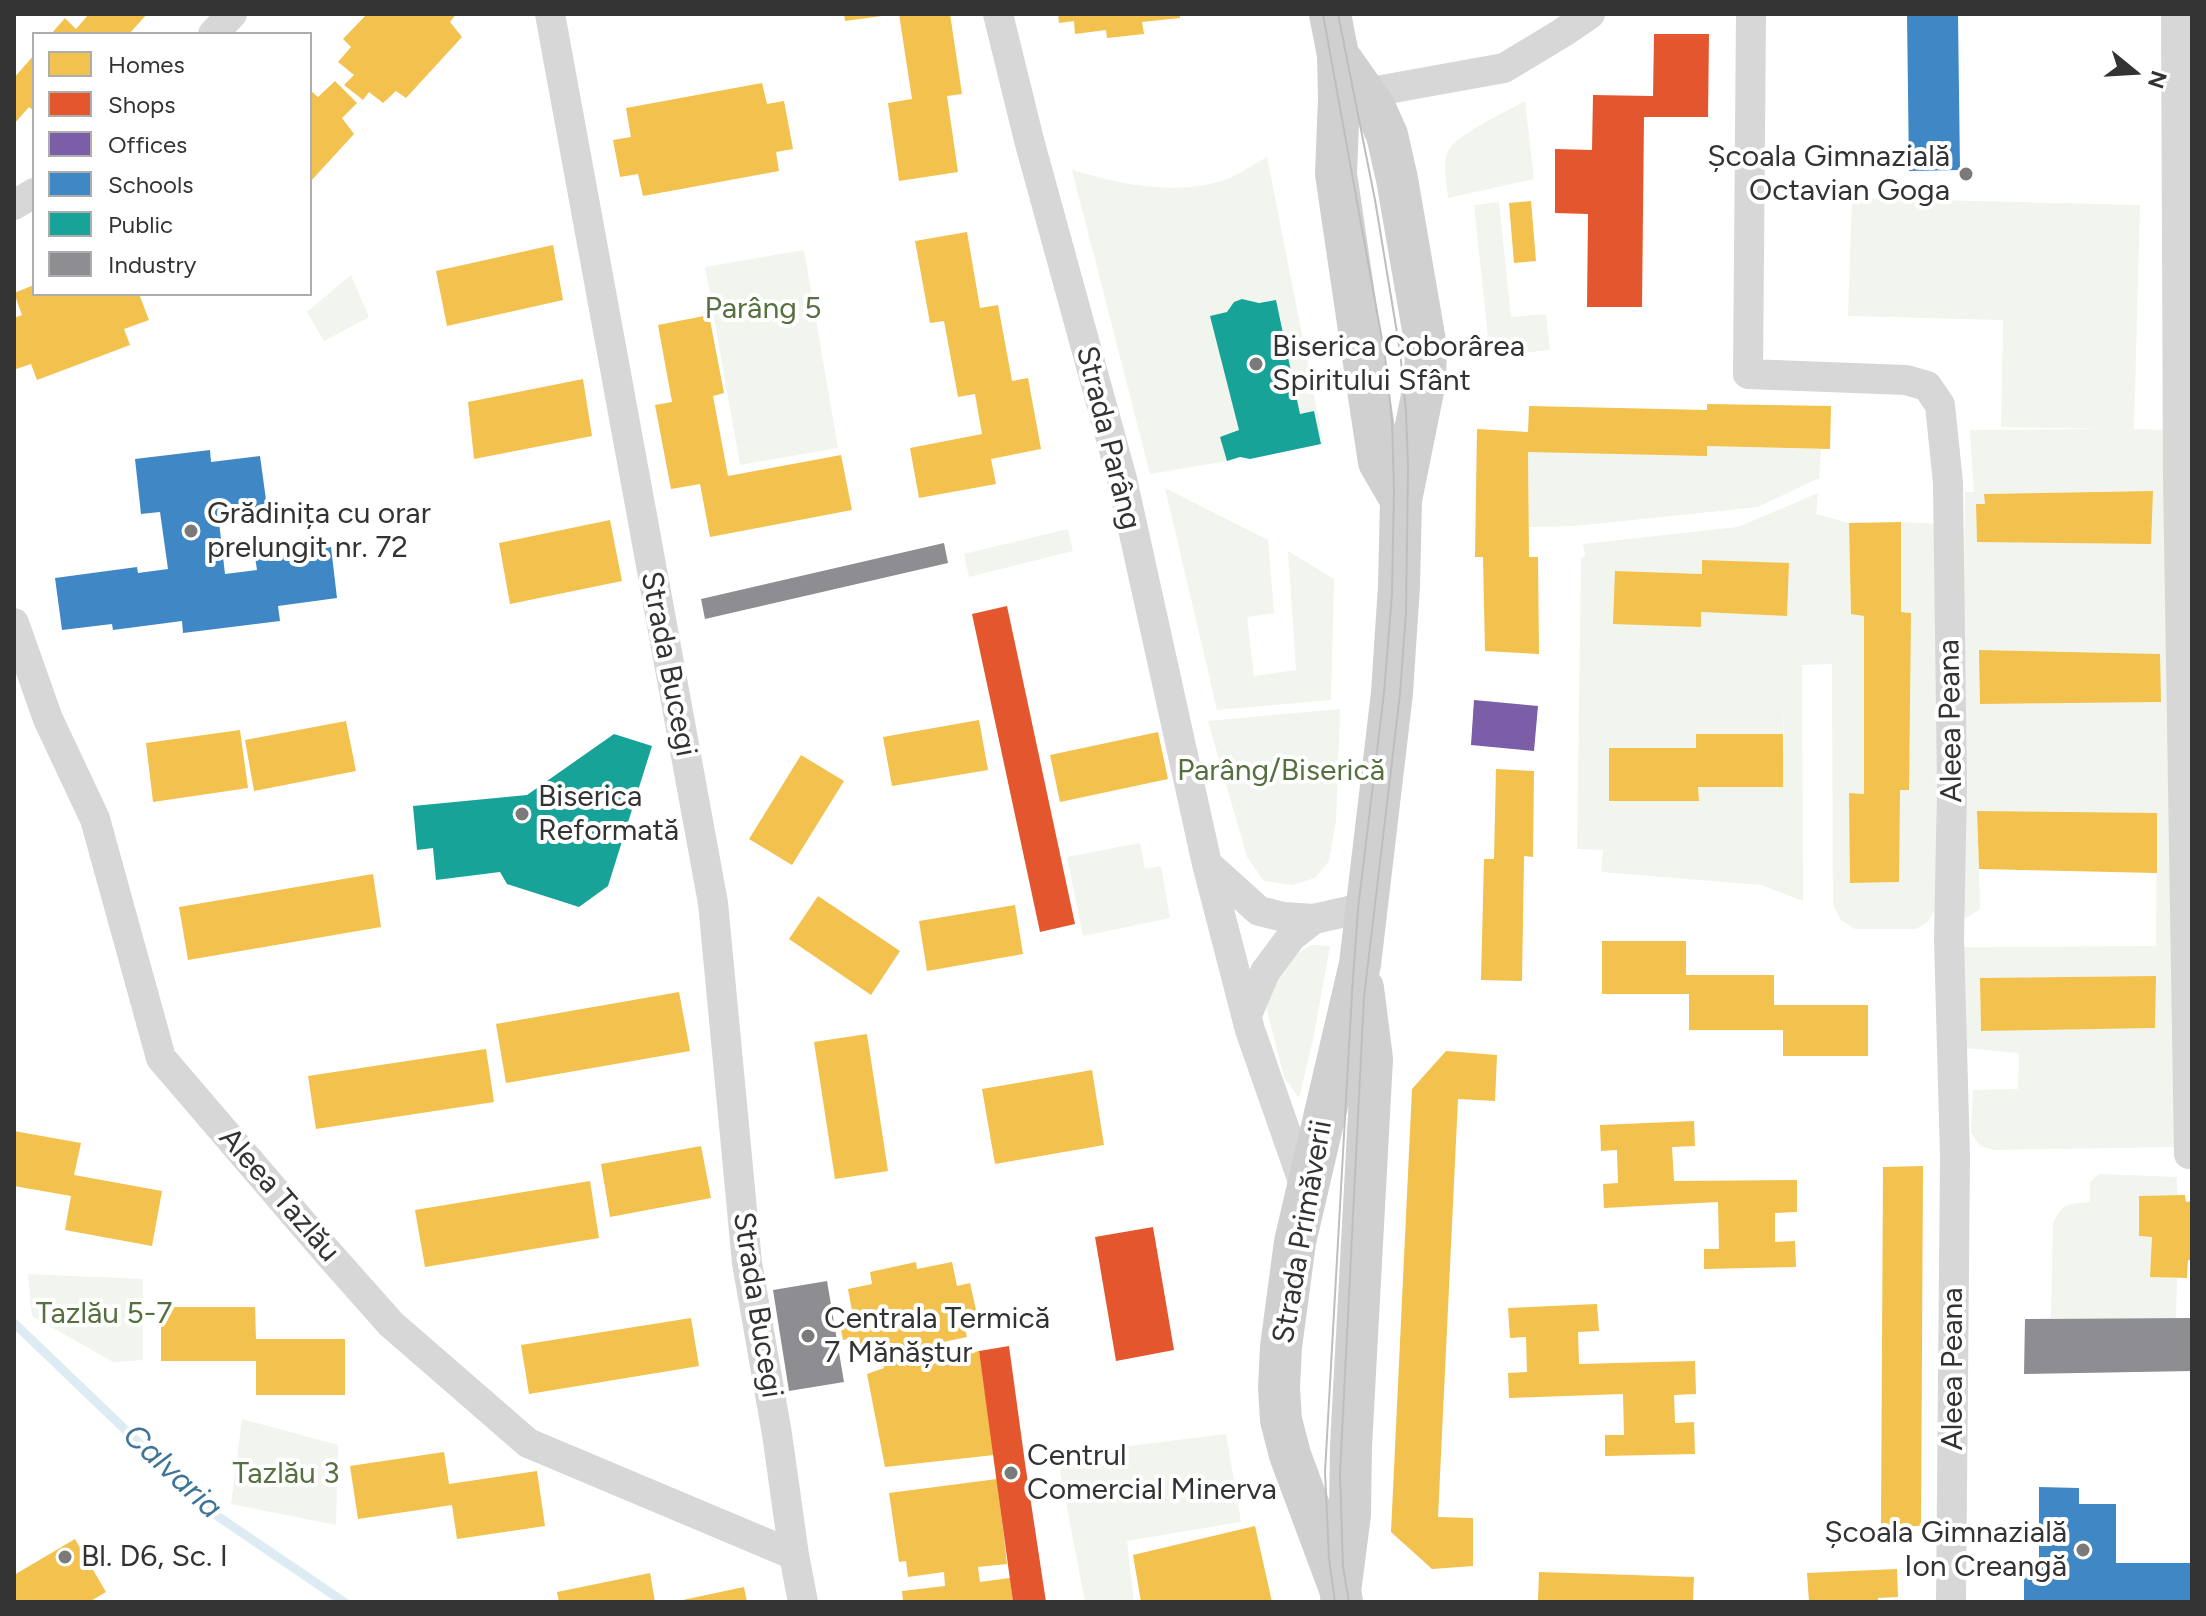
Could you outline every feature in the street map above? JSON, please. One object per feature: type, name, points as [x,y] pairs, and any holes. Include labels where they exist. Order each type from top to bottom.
[{"type":"main road","name":"Strada Primăverii","points":[[1330,14],[1338,55],[1352,95],[1382,120],[1426,347],[1425,381],[1401,500],[1392,693],[1360,964],[1295,1242],[1281,1347],[1281,1420],[1290,1455],[1341,1596]]},
{"type":"main road","points":[[1352,95],[1336,174],[1379,462],[1401,500]]},
{"type":"main road","name":"Strada Primăverii","points":[[1341,1596],[1350,1514],[1372,1059],[1360,964]]},
{"type":"street","points":[[215,32],[232,14]]},
{"type":"street","name":"Strada Bucegi","points":[[550,14],[713,903],[747,1263],[803,1602]]},
{"type":"street","name":"Strada Parâng","points":[[998,14],[1029,140],[1122,479],[1207,864],[1247,1015],[1306,1190]]},
{"type":"street","points":[[1352,95],[1504,68],[1590,14]]},
{"type":"street","name":"Aleea Peana","points":[[1751,14],[1748,374],[1906,380],[1927,386],[1940,405],[1948,483],[1952,786],[1949,939],[1955,1157],[1951,1602]]},
{"type":"street","points":[[2176,14],[2178,449],[2189,1154]]},
{"type":"street","points":[[14,205],[32,194]]},
{"type":"street","name":"Aleea Tazlău","points":[[14,623],[48,719],[95,819],[161,1058],[391,1324],[528,1443],[794,1555]]},
{"type":"street","points":[[1207,864],[1259,911],[1314,919],[1366,910]]},
{"type":"street","points":[[1247,1015],[1265,972],[1291,937],[1314,919]]},
{"type":"green space","points":[[1525,101],[1534,179],[1448,198],[1445,166],[1450,148],[1473,129]]},
{"type":"green space","points":[[1267,157],[1323,441],[1321,444],[1314,412],[1300,414],[1276,300],[1240,300],[1227,312],[1239,430],[1227,461],[1150,474],[1072,170],[1126,183],[1182,188],[1224,180]]},
{"type":"green space","points":[[1852,198],[2140,205],[2134,429],[2168,430],[2176,1147],[1994,1150],[1980,1146],[1971,1132],[1973,1090],[2018,1089],[2019,1053],[1964,1048],[1963,947],[2156,946],[2157,814],[1977,811],[1980,909],[1965,919],[1960,904],[1965,492],[1974,492],[1970,430],[2108,429],[2001,427],[2003,320],[1848,316]],"holes":[[[2152,491],[2150,544],[1977,541],[1976,505],[1985,504],[1985,494]],[[1980,650],[2159,654],[2161,702],[1981,704]],[[2156,976],[2155,1028],[1981,1031],[1980,978]]]},
{"type":"green space","points":[[1499,202],[1511,317],[1546,314],[1550,350],[1490,356],[1474,205]]},
{"type":"green space","name":"Parâng 5","points":[[804,250],[838,448],[740,465],[705,267]]},
{"type":"green space","points":[[351,275],[369,317],[324,341],[307,312]]},
{"type":"green space","points":[[1707,446],[1821,449],[1819,478],[1758,507],[1574,526],[1529,527],[1528,452]]},
{"type":"green space","points":[[1165,488],[1268,540],[1274,613],[1247,617],[1254,676],[1296,670],[1288,551],[1334,579],[1331,700],[1217,710]]},
{"type":"green space","points":[[1818,493],[1816,514],[1849,523],[1851,613],[1864,616],[1864,794],[1850,793],[1851,883],[1898,882],[1900,790],[1908,790],[1910,613],[1901,612],[1901,522],[1941,524],[1935,909],[1928,922],[1916,929],[1855,929],[1841,920],[1833,904],[1832,664],[1802,665],[1803,901],[1761,885],[1601,872],[1603,850],[1577,849],[1583,544],[1738,527]],"holes":[[[1789,564],[1787,616],[1701,612],[1615,571],[1702,574]],[[1784,705],[1783,787],[1698,787],[1699,800],[1609,801],[1610,748],[1696,748],[1697,734],[1783,734]]]},
{"type":"green space","points":[[1068,529],[1073,551],[969,577],[964,554]]},
{"type":"green space","name":"Parâng/Biserică","points":[[1340,709],[1336,820],[1329,861],[1315,878],[1292,885],[1264,881],[1247,857],[1208,721]]},
{"type":"green space","points":[[1140,843],[1145,869],[1161,866],[1170,918],[1083,936],[1067,857]]},
{"type":"green space","points":[[1312,945],[1330,946],[1299,1098],[1284,1077],[1267,1011],[1270,987],[1294,955]]},
{"type":"green space","points":[[2099,1174],[2177,1177],[2177,1196],[2140,1196],[2139,1236],[2152,1237],[2150,1277],[2177,1278],[2176,1318],[2051,1318],[2053,1223],[2067,1205],[2090,1202],[2090,1182]]},
{"type":"green space","name":"Tazlău 5-7","points":[[28,1274],[143,1279],[143,1360],[113,1362],[32,1316]]},
{"type":"green space","name":"Tazlău 3","points":[[242,1419],[338,1445],[336,1525],[231,1504]]},
{"type":"green space","points":[[1226,1434],[1241,1522],[1127,1541],[1134,1602],[1085,1602],[1057,1455]]},
{"type":"building: Homes","points":[[89,14],[147,14],[131,32],[53,32],[65,18],[76,29]]},
{"type":"building: Homes","points":[[367,14],[456,14],[450,22],[462,37],[406,98],[396,91],[383,103],[369,92],[363,100],[344,85],[354,75],[338,62],[351,47],[343,39]]},
{"type":"building: Homes","points":[[844,14],[882,14],[882,16],[845,21]]},
{"type":"building: Homes","points":[[899,14],[950,14],[962,94],[947,96],[958,172],[899,181],[888,103],[912,99]]},
{"type":"building: Homes","points":[[1058,14],[1180,14],[1180,18],[1142,22],[1144,34],[1107,38],[1106,30],[1075,34],[1074,21],[1059,23]]},
{"type":"building: Homes","points":[[32,57],[32,109],[29,107],[14,124],[14,78]]},
{"type":"building: Homes","points":[[335,81],[357,103],[342,118],[354,134],[312,180],[312,92],[318,97]]},
{"type":"building: Homes","points":[[762,83],[767,104],[784,101],[793,149],[776,152],[779,171],[643,196],[638,174],[620,177],[613,140],[631,137],[626,108]]},
{"type":"building: Homes","points":[[1531,201],[1536,261],[1514,263],[1509,203]]},
{"type":"building: Homes","points":[[967,232],[980,308],[998,305],[1012,381],[1028,378],[1041,449],[991,459],[996,484],[919,498],[910,448],[982,434],[975,394],[958,397],[944,321],[930,323],[915,241]]},
{"type":"building: Homes","points":[[553,245],[563,300],[447,326],[436,271]]},
{"type":"building: Homes","points":[[32,286],[32,296],[140,296],[149,320],[124,329],[130,345],[37,380],[31,364],[16,369],[14,363],[14,318],[22,315],[14,293]]},
{"type":"building: Homes","points":[[709,315],[724,393],[713,396],[728,476],[841,455],[852,510],[710,537],[700,484],[671,489],[655,405],[672,402],[658,325]]},
{"type":"building: Homes","points":[[583,379],[592,436],[474,459],[468,402]]},
{"type":"building: Homes","points":[[1707,404],[1831,406],[1830,449],[1707,446],[1707,456],[1528,452],[1529,557],[1538,557],[1539,654],[1485,651],[1483,557],[1475,557],[1477,429],[1528,432],[1529,406],[1707,410]]},
{"type":"building: Homes","points":[[2153,491],[2151,544],[1977,542],[1976,504],[1985,504],[1984,494]]},
{"type":"building: Homes","points":[[610,520],[622,581],[510,604],[499,543]]},
{"type":"building: Homes","points":[[1901,522],[1901,612],[1911,613],[1909,790],[1900,790],[1899,882],[1850,883],[1849,793],[1864,794],[1864,616],[1851,614],[1849,523]]},
{"type":"building: Homes","points":[[1702,560],[1789,563],[1787,616],[1701,612],[1701,627],[1613,624],[1615,571],[1702,574]]},
{"type":"building: Homes","points":[[1979,650],[2160,654],[2161,702],[1980,704]]},
{"type":"building: Homes","points":[[979,720],[988,770],[892,786],[883,737]]},
{"type":"building: Homes","points":[[346,721],[356,771],[254,791],[245,740]]},
{"type":"building: Homes","points":[[240,730],[248,788],[153,802],[146,743]]},
{"type":"building: Homes","points":[[1158,732],[1168,779],[1060,802],[1050,755]]},
{"type":"building: Homes","points":[[1696,734],[1783,734],[1783,787],[1698,787],[1699,801],[1609,801],[1609,748],[1696,748]]},
{"type":"building: Homes","points":[[801,755],[844,781],[792,865],[749,839]]},
{"type":"building: Homes","points":[[1496,769],[1534,771],[1533,857],[1524,856],[1522,981],[1481,980],[1484,859],[1494,859]]},
{"type":"building: Homes","points":[[1977,811],[2157,813],[2157,873],[1979,869]]},
{"type":"building: Homes","points":[[373,874],[381,927],[188,960],[179,907]]},
{"type":"building: Homes","points":[[818,896],[900,951],[871,995],[789,939]]},
{"type":"building: Homes","points":[[1015,905],[1023,954],[927,971],[919,921]]},
{"type":"building: Homes","points":[[1602,941],[1686,941],[1686,975],[1774,975],[1774,1005],[1868,1005],[1868,1056],[1783,1056],[1783,1030],[1689,1030],[1689,994],[1602,994]]},
{"type":"building: Homes","points":[[2156,976],[2155,1028],[1981,1031],[1980,978]]},
{"type":"building: Homes","points":[[679,992],[690,1051],[506,1083],[496,1024]]},
{"type":"building: Homes","points":[[867,1034],[888,1171],[835,1179],[814,1042]]},
{"type":"building: Homes","points":[[486,1049],[494,1102],[316,1129],[308,1076]]},
{"type":"building: Homes","points":[[1446,1051],[1497,1055],[1495,1101],[1458,1099],[1438,1517],[1473,1518],[1473,1566],[1432,1569],[1391,1532],[1412,1089]]},
{"type":"building: Homes","points":[[1092,1070],[1104,1145],[995,1164],[982,1089]]},
{"type":"building: Homes","points":[[1694,1121],[1695,1146],[1672,1147],[1674,1181],[1797,1180],[1797,1212],[1775,1213],[1775,1242],[1795,1241],[1796,1267],[1704,1269],[1704,1249],[1719,1249],[1718,1202],[1604,1208],[1603,1184],[1618,1183],[1617,1150],[1601,1151],[1600,1125]]},
{"type":"building: Homes","points":[[14,1131],[81,1143],[74,1175],[162,1191],[152,1246],[65,1230],[71,1196],[14,1186]]},
{"type":"building: Homes","points":[[701,1146],[711,1198],[610,1217],[601,1164]]},
{"type":"building: Homes","points":[[1923,1166],[1921,1526],[1881,1527],[1883,1167]]},
{"type":"building: Homes","points":[[590,1181],[599,1238],[425,1267],[415,1210]]},
{"type":"building: Homes","points":[[2185,1195],[2186,1202],[2192,1201],[2192,1261],[2188,1260],[2187,1278],[2150,1277],[2152,1237],[2139,1236],[2139,1196]]},
{"type":"building: Homes","points":[[916,1262],[917,1269],[952,1262],[957,1286],[970,1283],[977,1314],[962,1317],[967,1337],[915,1348],[918,1361],[979,1351],[994,1455],[885,1467],[867,1374],[884,1368],[881,1353],[863,1358],[859,1337],[843,1340],[839,1321],[853,1317],[848,1289],[872,1284],[870,1272]]},
{"type":"building: Homes","points":[[1597,1304],[1599,1331],[1578,1332],[1579,1364],[1695,1361],[1696,1394],[1674,1395],[1675,1423],[1694,1422],[1695,1454],[1605,1456],[1605,1435],[1624,1435],[1623,1394],[1509,1398],[1508,1373],[1527,1372],[1526,1337],[1510,1338],[1508,1308]]},
{"type":"building: Homes","points":[[161,1307],[255,1307],[256,1339],[345,1339],[345,1395],[256,1395],[256,1361],[161,1361]]},
{"type":"building: Homes","points":[[691,1318],[699,1366],[529,1394],[521,1345]]},
{"type":"building: Homes","points":[[444,1452],[449,1484],[537,1471],[545,1526],[457,1539],[452,1505],[358,1519],[350,1466]]},
{"type":"building: Homes","points":[[997,1479],[1007,1564],[978,1567],[980,1582],[1010,1578],[1013,1602],[903,1602],[902,1591],[945,1586],[944,1572],[908,1577],[906,1561],[899,1562],[889,1493]]},
{"type":"building: Homes","points":[[1255,1526],[1272,1602],[1141,1602],[1133,1555]]},
{"type":"building: Homes","name":"Bl. D6, Sc. I","points":[[75,1539],[106,1592],[89,1602],[14,1602],[14,1575]]},
{"type":"building: Homes","points":[[1897,1569],[1898,1597],[1878,1598],[1878,1602],[1809,1602],[1807,1573]]},
{"type":"building: Homes","points":[[1539,1572],[1694,1577],[1693,1602],[1538,1600]]},
{"type":"building: Homes","points":[[650,1573],[655,1602],[559,1602],[557,1592]]},
{"type":"building: Homes","points":[[744,1587],[747,1602],[678,1602],[678,1601]]},
{"type":"building: Shops","points":[[1654,34],[1709,34],[1708,117],[1644,117],[1642,307],[1587,307],[1588,214],[1555,213],[1555,149],[1592,150],[1593,95],[1653,96]]},
{"type":"building: Shops","points":[[1007,606],[1075,924],[1040,932],[972,614]]},
{"type":"building: Shops","points":[[1153,1227],[1174,1350],[1116,1361],[1095,1237]]},
{"type":"building: Shops","name":"Centrul Comercial Minerva","points":[[1009,1346],[1046,1602],[1013,1602],[979,1351]]},
{"type":"building: Offices","points":[[1474,700],[1538,706],[1534,751],[1471,745]]},
{"type":"building: Schools","points":[[1907,14],[1958,14],[1960,170],[1909,171]]},
{"type":"building: Schools","name":"Grădinița cu orar prelungit nr. 72","points":[[210,450],[211,462],[260,456],[267,507],[218,513],[225,574],[257,570],[255,557],[331,547],[337,598],[278,606],[280,621],[183,633],[182,621],[113,630],[112,624],[62,630],[55,578],[137,567],[138,573],[168,569],[160,512],[141,514],[135,459]]},
{"type":"building: Schools","points":[[2039,1487],[2079,1488],[2079,1504],[2116,1504],[2116,1563],[2192,1563],[2192,1602],[2024,1602],[2024,1571],[2039,1571]]},
{"type":"building: Public","name":"Biserica Coborârea Spiritului Sfânt","points":[[1242,299],[1259,303],[1276,300],[1300,414],[1314,411],[1321,444],[1227,461],[1220,437],[1239,430],[1210,316],[1227,312],[1234,302]]},
{"type":"building: Public","name":"Biserica Reformată","points":[[614,734],[652,746],[608,886],[579,907],[507,884],[500,872],[436,880],[433,848],[417,850],[413,806],[527,795]]},
{"type":"building: Industry","points":[[944,543],[948,563],[705,619],[701,599]]},
{"type":"building: Industry","name":"Centrala Termică 7 Mănăștur","points":[[827,1281],[844,1382],[789,1391],[773,1290]]},
{"type":"building: Industry","points":[[2192,1318],[2192,1371],[2024,1374],[2025,1319]]},
{"type":"waterway","name":"Calvaria","points":[[14,1323],[210,1511],[344,1602]]},
{"type":"tram line","points":[[1323,14],[1385,356],[1392,421],[1394,490],[1392,593],[1384,693],[1358,909],[1352,993],[1325,1472],[1329,1559],[1335,1602]]},
{"type":"tram line","points":[[1338,14],[1375,200],[1400,351],[1408,467],[1406,612],[1400,694],[1364,997],[1340,1474],[1343,1567],[1349,1602]]},
{"type":"place","name":"Școala Gimnazială Octavian Goga","points":[[1966,174]]},
{"type":"place","name":"Biserica Coborârea Spiritului Sfânt","points":[[1256,364]]},
{"type":"place","name":"Grădinița cu orar prelungit nr. 72","points":[[191,531]]},
{"type":"place","name":"Biserica Reformată","points":[[522,814]]},
{"type":"place","name":"Centrala Termică 7 Mănăștur","points":[[808,1336]]},
{"type":"place","name":"Centrul Comercial Minerva","points":[[1011,1473]]},
{"type":"place","name":"Școala Gimnazială Ion Creangă","points":[[2083,1550]]},
{"type":"place","name":"Bl. D6, Sc. I","points":[[65,1557]]}]
